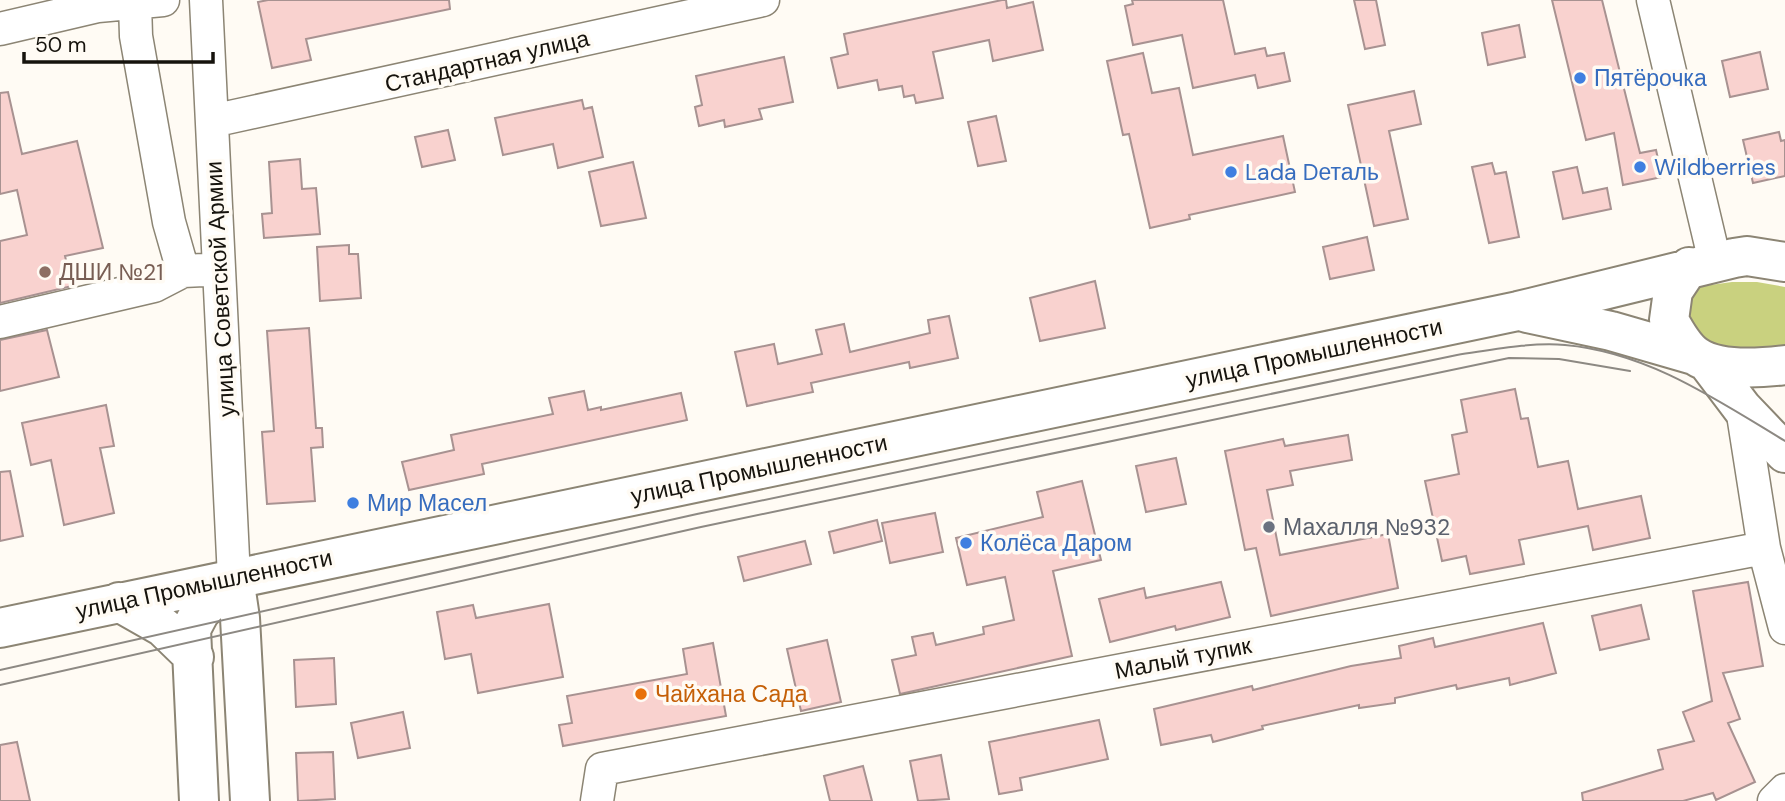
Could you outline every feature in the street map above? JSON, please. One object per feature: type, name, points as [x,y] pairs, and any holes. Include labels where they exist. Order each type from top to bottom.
[{"type":"main road","name":"улица Промышленности","points":[[0,628],[1518,311],[1785,248]]},
{"type":"main road","points":[[1785,262],[1717,262],[1673,291],[1670,320],[1742,408],[1785,453]]},
{"type":"main road","name":"улица Промышленности","points":[[1518,311],[1611,331],[1701,359],[1763,368],[1785,365]]},
{"type":"main road","points":[[199,801],[191,629],[200,612],[234,578]]},
{"type":"main road","name":"улица Советской Армии","points":[[234,578],[240,618],[250,801]]},
{"type":"main road","points":[[119,602],[163,627],[194,657]]},
{"type":"street","name":"улица Советской Армии","points":[[206,0],[234,578]]},
{"type":"street","name":"Стандартная улица","points":[[212,121],[762,0]]},
{"type":"street","points":[[1653,0],[1717,262]]},
{"type":"street","points":[[0,29],[98,6],[149,1],[141,62],[169,222],[183,271]]},
{"type":"street","points":[[0,322],[154,286],[183,271],[219,269]]},
{"type":"street","points":[[1742,408],[1764,548],[1785,628]]},
{"type":"street","name":"Малый тупик","points":[[597,801],[602,769],[1764,548]]},
{"type":"street","points":[[1774,801],[1785,790]]},
{"type":"green space","points":[[1732,282],[1757,282],[1785,287],[1785,346],[1723,346],[1701,341],[1694,336],[1679,307],[1689,288]]},
{"type":"building","points":[[449,0],[450,9],[306,39],[311,60],[272,68],[258,2]]},
{"type":"building","points":[[1006,0],[1007,8],[1033,2],[1043,50],[993,61],[989,40],[933,52],[943,98],[916,103],[914,95],[904,97],[902,86],[879,90],[877,80],[838,88],[831,58],[848,54],[844,34]]},
{"type":"building","points":[[1132,0],[1223,0],[1235,54],[1265,48],[1267,56],[1284,53],[1290,81],[1258,88],[1255,75],[1193,88],[1182,35],[1133,45],[1125,6],[1133,4]]},
{"type":"building","points":[[1354,0],[1376,0],[1385,45],[1365,49]]},
{"type":"building","points":[[1552,0],[1602,0],[1640,153],[1656,150],[1662,177],[1623,185],[1614,133],[1586,140]]},
{"type":"building","points":[[1519,25],[1525,57],[1488,65],[1482,33]]},
{"type":"building","points":[[1760,52],[1768,89],[1730,97],[1722,61]]},
{"type":"building","points":[[1143,53],[1152,93],[1179,88],[1193,155],[1283,136],[1295,192],[1189,215],[1190,219],[1150,228],[1129,134],[1123,135],[1107,61]]},
{"type":"building","points":[[784,57],[793,102],[759,109],[762,119],[725,127],[724,120],[699,126],[695,107],[702,105],[696,76]]},
{"type":"building","points":[[1414,91],[1421,124],[1389,131],[1408,219],[1374,226],[1348,105]]},
{"type":"building","points":[[8,92],[22,154],[77,141],[103,248],[65,256],[72,286],[0,303],[0,241],[27,235],[17,190],[0,194],[0,93]]},
{"type":"building","points":[[582,100],[584,109],[592,107],[603,157],[558,168],[553,144],[503,155],[495,118]]},
{"type":"building","points":[[996,116],[1006,161],[978,166],[968,122]]},
{"type":"building","points":[[448,130],[455,160],[422,167],[415,137]]},
{"type":"building","points":[[1779,132],[1781,141],[1785,140],[1785,176],[1753,183],[1743,140]]},
{"type":"building","points":[[300,159],[302,189],[316,188],[320,234],[264,238],[262,214],[272,213],[269,162]]},
{"type":"building","points":[[633,162],[646,218],[601,226],[589,172]]},
{"type":"building","points":[[1492,163],[1495,174],[1506,172],[1519,237],[1489,243],[1472,167]]},
{"type":"building","points":[[1577,167],[1583,193],[1607,188],[1611,209],[1563,219],[1553,172]]},
{"type":"building","points":[[1367,237],[1374,270],[1330,279],[1323,247]]},
{"type":"building","points":[[349,245],[349,254],[358,254],[361,298],[320,301],[317,247]]},
{"type":"building","points":[[1095,281],[1105,328],[1040,341],[1030,298]]},
{"type":"building","points":[[949,316],[958,358],[910,368],[909,362],[811,383],[813,392],[747,406],[735,352],[774,344],[778,364],[822,354],[816,330],[844,324],[850,352],[930,333],[928,320]]},
{"type":"building","points":[[309,328],[316,428],[322,428],[323,447],[311,448],[315,501],[267,504],[262,432],[274,431],[267,331]]},
{"type":"building","points":[[47,330],[59,377],[0,391],[0,340]]},
{"type":"building","points":[[1515,389],[1521,419],[1528,418],[1538,467],[1568,461],[1578,509],[1641,496],[1650,538],[1593,550],[1588,526],[1519,540],[1524,564],[1470,574],[1466,556],[1442,561],[1425,481],[1459,474],[1452,435],[1467,432],[1461,400]]},
{"type":"building","points":[[584,391],[588,410],[601,407],[601,410],[681,393],[687,420],[482,464],[484,474],[409,490],[402,462],[454,450],[451,435],[553,414],[549,398]]},
{"type":"building","points":[[106,405],[114,446],[100,448],[114,513],[64,525],[51,460],[31,465],[22,423]]},
{"type":"building","points":[[1348,435],[1352,460],[1290,471],[1293,485],[1267,490],[1280,555],[1388,534],[1398,588],[1271,616],[1256,548],[1245,550],[1225,451],[1283,439],[1285,446]]},
{"type":"building","points":[[1176,458],[1186,504],[1146,512],[1136,466]]},
{"type":"building","points":[[10,471],[23,536],[0,541],[0,472]]},
{"type":"building","points":[[1082,481],[1101,560],[1053,571],[1072,656],[900,694],[892,660],[916,655],[912,637],[933,633],[936,645],[984,634],[983,627],[1014,620],[1005,577],[967,585],[956,538],[1043,517],[1037,492]]},
{"type":"building","points":[[935,513],[943,552],[890,563],[882,523]]},
{"type":"building","points":[[877,520],[882,541],[834,553],[829,532]]},
{"type":"building","points":[[805,541],[811,564],[744,581],[738,557]]},
{"type":"building","points":[[1221,582],[1230,617],[1176,630],[1175,626],[1110,642],[1099,599],[1144,588],[1146,598]]},
{"type":"building","points":[[1748,582],[1763,666],[1723,673],[1740,719],[1728,723],[1755,782],[1716,800],[1713,793],[1683,801],[1583,801],[1582,793],[1663,769],[1658,750],[1694,741],[1683,712],[1712,701],[1693,591]]},
{"type":"building","points":[[549,604],[563,677],[478,693],[471,654],[445,659],[437,612],[473,605],[476,618]]},
{"type":"building","points":[[1641,605],[1649,639],[1600,650],[1592,616]]},
{"type":"building","points":[[1543,623],[1556,673],[1510,685],[1509,678],[1457,689],[1456,685],[1395,698],[1395,703],[1359,708],[1359,705],[1262,726],[1263,729],[1213,742],[1211,735],[1161,745],[1154,709],[1252,686],[1253,690],[1351,666],[1401,658],[1399,646],[1433,638],[1435,647]]},
{"type":"building","points":[[827,640],[841,702],[801,711],[787,649]]},
{"type":"building","points":[[713,643],[726,716],[563,746],[559,725],[572,723],[567,696],[687,674],[683,649]]},
{"type":"building","points":[[334,658],[336,704],[296,707],[294,660]]},
{"type":"building","points":[[403,712],[410,748],[358,758],[351,723]]},
{"type":"building","points":[[1099,720],[1108,759],[1020,778],[1022,790],[999,794],[989,742]]},
{"type":"building","points":[[17,742],[30,801],[0,801],[0,745]]},
{"type":"building","points":[[333,752],[335,799],[298,801],[296,753]]},
{"type":"building","points":[[941,755],[949,799],[918,801],[910,761]]},
{"type":"building","points":[[863,766],[872,801],[830,801],[824,776]]},
{"type":"tram line","points":[[0,670],[697,514],[1457,355],[1511,347],[1565,345],[1624,357],[1707,394],[1785,441]]},
{"type":"tram line","points":[[0,685],[701,527],[1509,358],[1559,359],[1630,371]]},
{"type":"place","name":"Пятёрочка","points":[[1580,78]]},
{"type":"place","name":"Wildberries","points":[[1640,167]]},
{"type":"place","name":"Lada Dеталь","points":[[1231,172]]},
{"type":"place","name":"ДШИ №21","points":[[45,272]]},
{"type":"place","name":"Мир Масел","points":[[353,503]]},
{"type":"place","name":"Махалля №932","points":[[1269,527]]},
{"type":"place","name":"Колёса Даром","points":[[966,543]]},
{"type":"place","name":"Чайхана Сада","points":[[641,694]]}]
